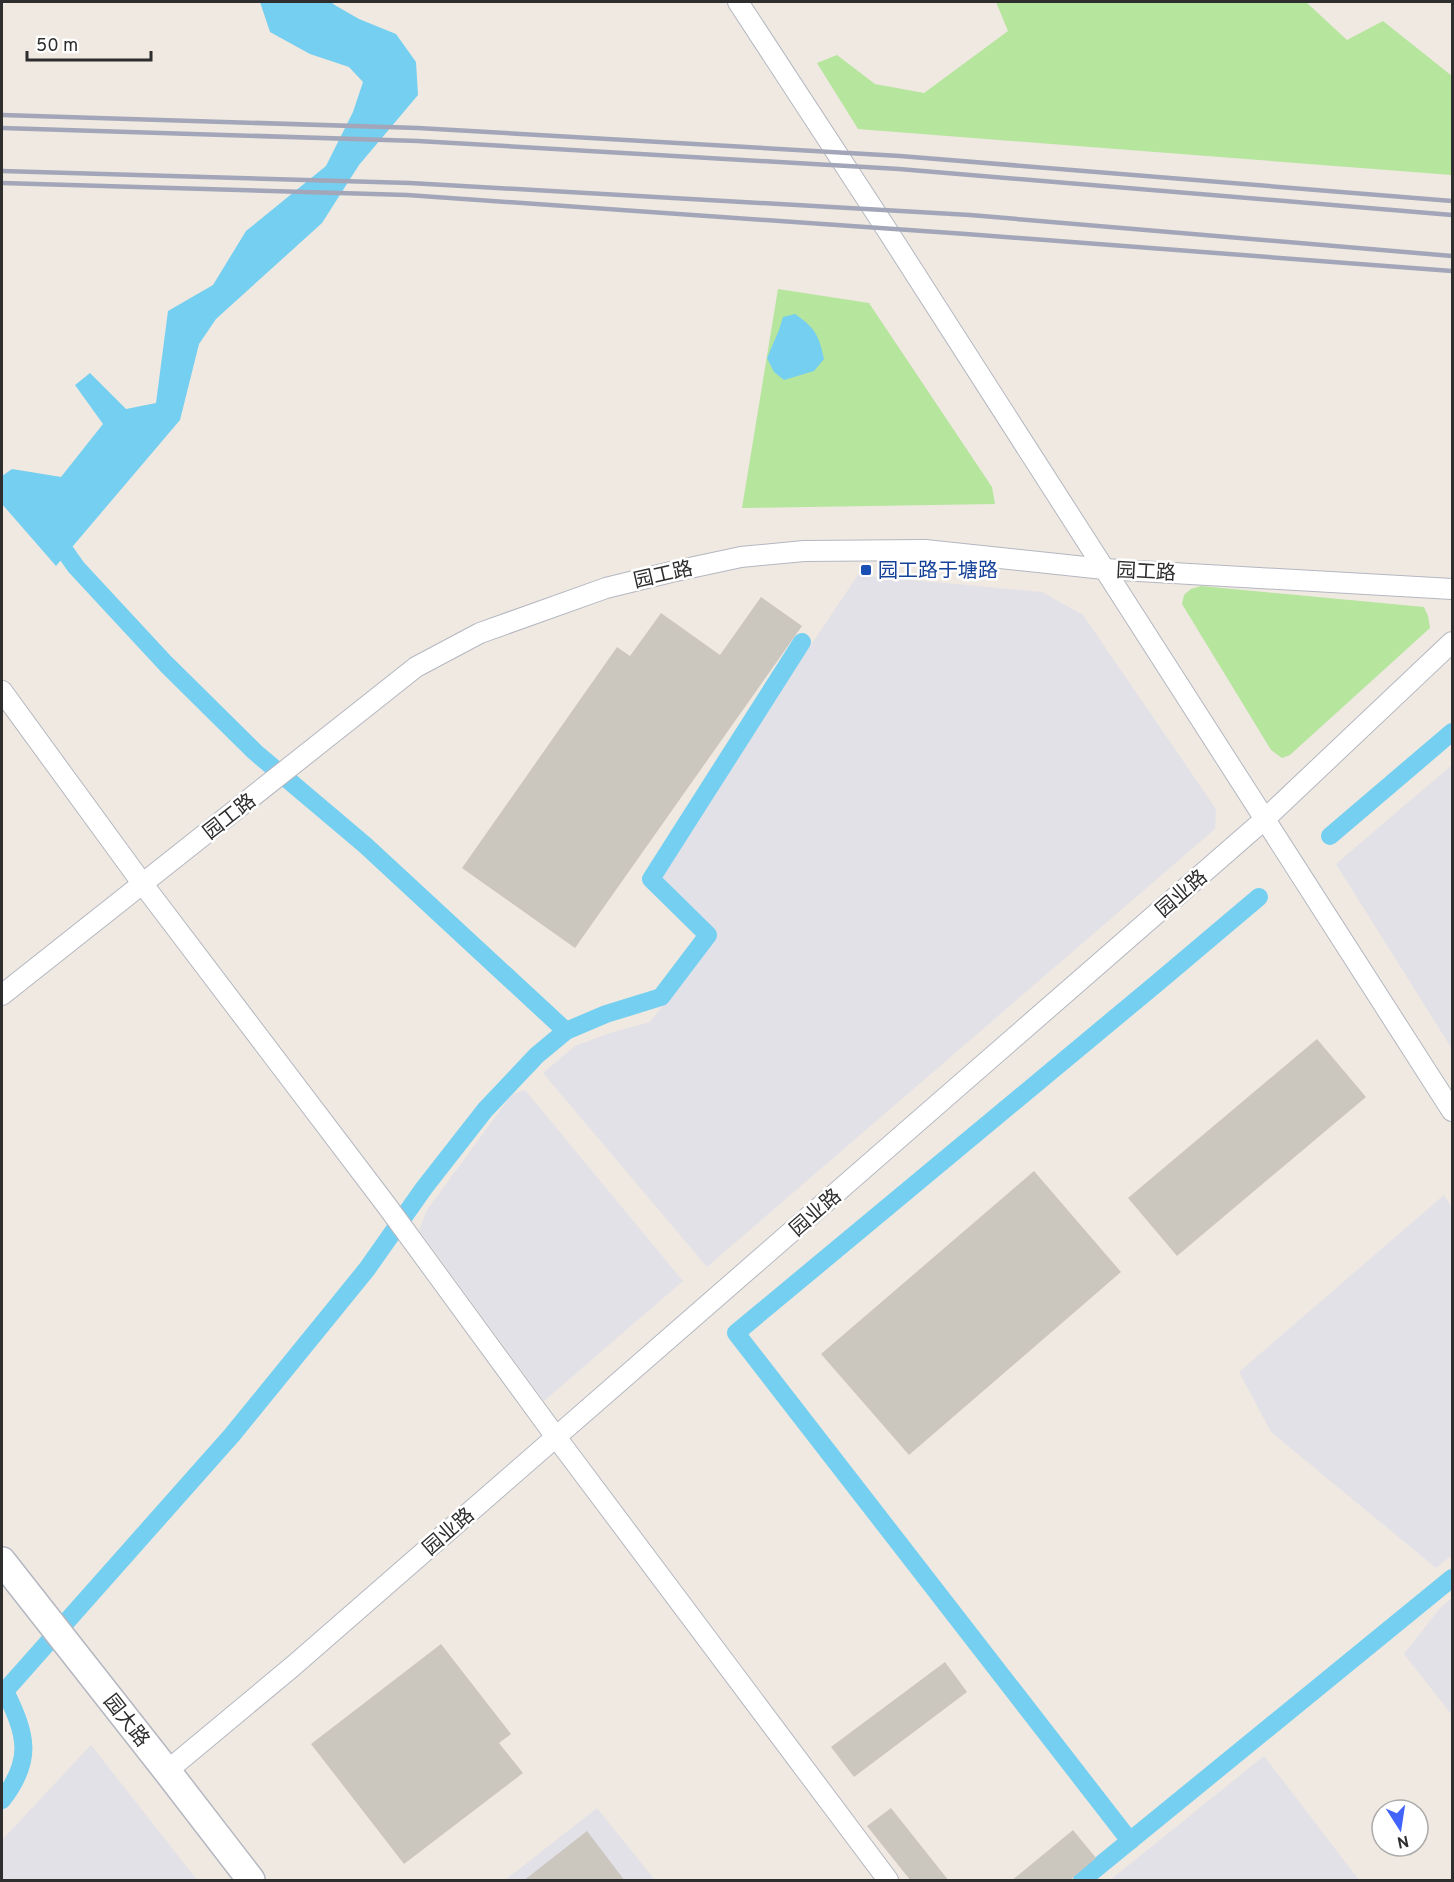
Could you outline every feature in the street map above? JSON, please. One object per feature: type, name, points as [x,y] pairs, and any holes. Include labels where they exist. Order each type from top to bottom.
[{"type":"street","points":[[738,2],[1452,1111]]},
{"type":"street","name":"园工路","points":[[2,995],[416,667],[480,633],[606,588],[741,557],[804,550],[865,549],[925,550],[1104,568],[1452,590]]},
{"type":"street","name":"园业路","points":[[167,1771],[292,1667],[1265,819],[1452,642]]},
{"type":"street","points":[[2,691],[142,883],[387,1206],[556,1437],[888,1881]]},
{"type":"street","name":"园大路","points":[[2,1561],[251,1881]]},
{"type":"shaded area","points":[[858,575],[1042,592],[1083,615],[1216,809],[1215,829],[707,1267],[543,1073],[575,1046],[650,1022],[716,937],[660,876],[743,746]]},
{"type":"shaded area","points":[[1452,765],[1452,1049],[1336,864]]},
{"type":"shaded area","points":[[525,1090],[683,1281],[544,1401],[419,1230],[427,1210],[512,1094]]},
{"type":"shaded area","points":[[1444,1195],[1452,1208],[1452,1555],[1436,1568],[1271,1432],[1239,1372]]},
{"type":"shaded area","points":[[1452,1598],[1452,1715],[1404,1654],[1441,1607]]},
{"type":"shaded area","points":[[91,1745],[197,1880],[2,1880],[2,1840]]},
{"type":"shaded area","points":[[1264,1756],[1359,1880],[1110,1880]]},
{"type":"shaded area","points":[[597,1808],[655,1880],[505,1880]]},
{"type":"green space","points":[[996,2],[1306,2],[1347,40],[1383,21],[1452,76],[1452,175],[858,129],[817,63],[837,55],[875,84],[924,93],[1008,31]]},
{"type":"green space","points":[[778,289],[869,303],[992,487],[995,504],[742,508]]},
{"type":"green space","points":[[1201,586],[1424,607],[1430,628],[1290,755],[1282,758],[1271,750],[1182,604],[1184,595],[1191,589]]},
{"type":"water","points":[[260,2],[333,2],[359,19],[396,34],[416,62],[418,95],[359,165],[322,223],[216,319],[199,344],[180,420],[56,566],[2,504],[2,476],[12,469],[61,477],[103,424],[75,385],[90,373],[126,409],[156,403],[168,311],[213,285],[246,231],[326,166],[353,112],[363,82],[349,67],[310,54],[270,32]]},
{"type":"water","points":[[795,314],[815,333],[824,359],[814,371],[784,380],[774,372],[767,358],[783,317]]},
{"type":"building","points":[[761,597],[802,626],[575,948],[462,868],[617,647],[630,656],[661,613],[720,655]]},
{"type":"building","points":[[1317,1039],[1366,1097],[1177,1256],[1128,1198]]},
{"type":"building","points":[[1034,1171],[1121,1272],[909,1455],[821,1354]]},
{"type":"building","points":[[441,1644],[511,1734],[499,1743],[523,1773],[404,1864],[311,1744]]},
{"type":"building","points":[[945,1662],[967,1692],[854,1777],[831,1747]]},
{"type":"building","points":[[891,1808],[949,1881],[911,1881],[867,1826]]},
{"type":"building","points":[[1073,1830],[1096,1858],[1069,1881],[1011,1881]]},
{"type":"building","points":[[587,1831],[625,1881],[523,1881]]},
{"type":"waterway","points":[[59,531],[62,547],[76,567],[166,664],[255,752],[365,845],[566,1031]]},
{"type":"waterway","points":[[2,1800],[19,1772],[23,1759],[22,1734],[5,1691],[232,1435],[367,1269],[424,1188],[485,1110],[537,1055],[566,1031],[606,1014],[661,997],[708,935],[651,879],[802,642]]},
{"type":"waterway","points":[[1330,836],[1452,732]]},
{"type":"waterway","points":[[1130,1841],[736,1333],[1259,897]]},
{"type":"waterway","points":[[1082,1880],[1452,1578]]},
{"type":"railway","points":[[2,115],[418,128],[900,156],[1452,201]]},
{"type":"railway","points":[[2,128],[418,141],[899,169],[1452,215]]},
{"type":"railway","points":[[2,171],[410,183],[970,215],[1452,256]]},
{"type":"railway","points":[[2,183],[407,195],[1452,271]]},
{"type":"place","name":"园工路于塘路","points":[[866,570]]}]
